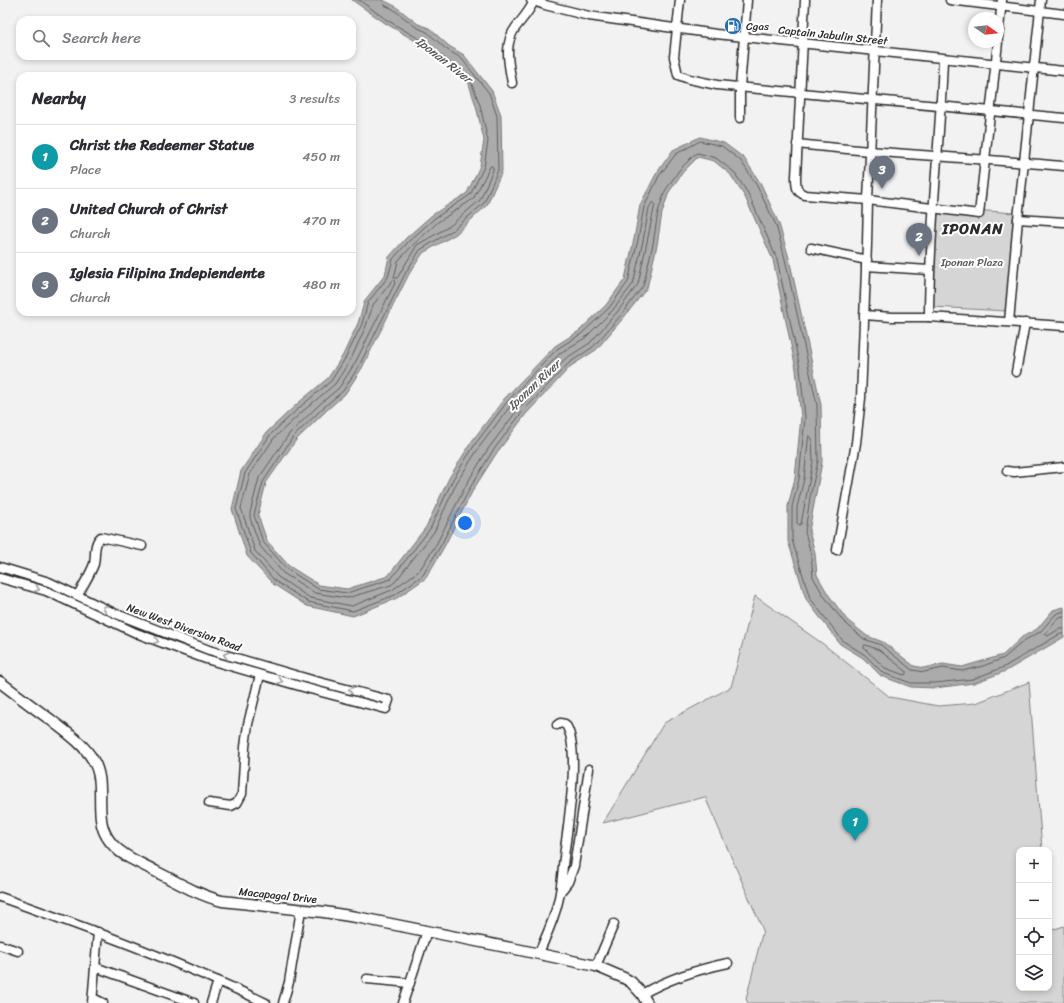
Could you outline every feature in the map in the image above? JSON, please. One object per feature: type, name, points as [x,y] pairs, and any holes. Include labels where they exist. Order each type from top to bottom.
[{"type":"main road","name":"Macapagal Drive","points":[[0,682],[76,740],[93,759],[98,772],[101,788],[100,814],[102,827],[106,838],[128,858],[209,897],[233,902],[356,917],[539,953],[596,966],[624,978],[637,988],[648,1003]]},
{"type":"street","points":[[680,0],[674,57],[678,75],[702,82],[740,87],[1030,116],[1064,118]]},
{"type":"street","points":[[740,118],[740,87],[747,0]]},
{"type":"street","points":[[805,0],[804,43],[797,144],[796,183],[797,190],[800,193],[979,214],[997,48]]},
{"type":"street","points":[[837,550],[856,443],[861,398],[877,0]]},
{"type":"street","points":[[950,0],[1002,3],[1040,11],[1064,14]]},
{"type":"street","points":[[1009,322],[1018,219],[1041,0]]},
{"type":"street","points":[[512,83],[508,54],[510,40],[512,33],[528,12],[532,1]]},
{"type":"street","name":"Captain Jabulin Street","points":[[532,1],[589,16],[745,37],[1064,71]]},
{"type":"street","points":[[929,317],[929,270],[943,59]]},
{"type":"street","points":[[797,144],[870,152],[984,159],[1064,166]]},
{"type":"street","points":[[1018,219],[1064,222]]},
{"type":"street","points":[[811,248],[867,263],[929,270]]},
{"type":"street","points":[[864,314],[892,317],[929,317],[1064,326]]},
{"type":"street","points":[[1016,372],[1026,323]]},
{"type":"street","points":[[1007,471],[1014,472],[1064,468]]},
{"type":"street","points":[[78,595],[94,563],[96,544],[101,537],[142,546]]},
{"type":"street","name":"New West Diversion Road","points":[[0,567],[49,582],[140,623],[209,650],[312,680],[389,700],[386,710],[206,659],[110,622],[46,592],[0,578]]},
{"type":"street","points":[[209,803],[231,806],[237,803],[242,794],[248,724],[260,675]]},
{"type":"street","points":[[539,953],[555,913],[561,891],[562,868],[569,816],[573,752],[572,739],[567,726],[562,724],[557,725]]},
{"type":"street","points":[[561,891],[568,882],[574,866],[589,769]]},
{"type":"street","points":[[0,897],[98,932],[218,981],[266,1003]]},
{"type":"street","points":[[283,1003],[289,982],[301,910]]},
{"type":"street","points":[[596,966],[614,924]]},
{"type":"street","points":[[404,1003],[427,931]]},
{"type":"street","points":[[98,932],[92,1000],[103,1003]]},
{"type":"street","points":[[0,945],[18,951]]},
{"type":"street","points":[[642,994],[659,985],[728,963]]},
{"type":"street","points":[[95,967],[194,1003]]},
{"type":"street","points":[[367,979],[410,983]]},
{"type":"street","points":[[211,1003],[218,981]]},
{"type":"green space","name":"Iponan Plaza","points":[[936,207],[1014,213],[1007,311],[932,307]]},
{"type":"green space","points":[[755,596],[823,644],[890,697],[938,706],[976,703],[1029,682],[1042,847],[1016,847],[1016,991],[1052,991],[1052,930],[1064,926],[1064,1003],[748,1003],[746,999],[763,930],[705,797],[603,823],[664,723],[731,687]]},
{"type":"water","name":"Iponan River","points":[[352,0],[383,0],[395,6],[418,24],[429,28],[449,46],[464,55],[492,91],[501,115],[502,171],[487,205],[456,234],[423,253],[409,274],[362,368],[345,394],[296,440],[266,483],[258,515],[267,541],[289,566],[319,585],[347,589],[388,576],[426,527],[449,478],[472,441],[504,399],[555,346],[579,331],[606,305],[625,279],[640,205],[656,174],[673,150],[700,137],[724,143],[744,158],[761,184],[779,224],[789,258],[821,405],[822,462],[809,531],[815,553],[817,575],[828,594],[847,620],[867,636],[883,642],[914,666],[924,668],[943,664],[962,667],[1003,655],[1022,637],[1037,629],[1053,610],[1064,607],[1064,637],[1006,671],[974,683],[935,688],[911,687],[881,676],[863,658],[840,644],[806,599],[788,541],[788,506],[795,478],[801,417],[796,369],[773,260],[745,197],[730,174],[714,161],[698,157],[683,172],[669,192],[662,213],[657,245],[647,288],[596,350],[571,366],[526,414],[496,454],[473,490],[444,547],[426,578],[397,598],[353,616],[307,606],[273,584],[247,556],[232,509],[241,471],[267,432],[328,378],[343,355],[358,323],[365,300],[385,275],[389,257],[406,238],[432,215],[467,193],[480,166],[484,140],[468,81],[424,46],[385,23]]},
{"type":"place","name":"Cgas","points":[[733,26]]},
{"type":"place","name":"Iglesia Filipina Indepiendente","points":[[882,189]]},
{"type":"place","name":"United Church of Christ","points":[[919,256]]},
{"type":"place","name":"Christ the Redeemer Statue","points":[[855,841]]},
{"type":"district","name":"IPONAN","points":[[973,229]]}]
